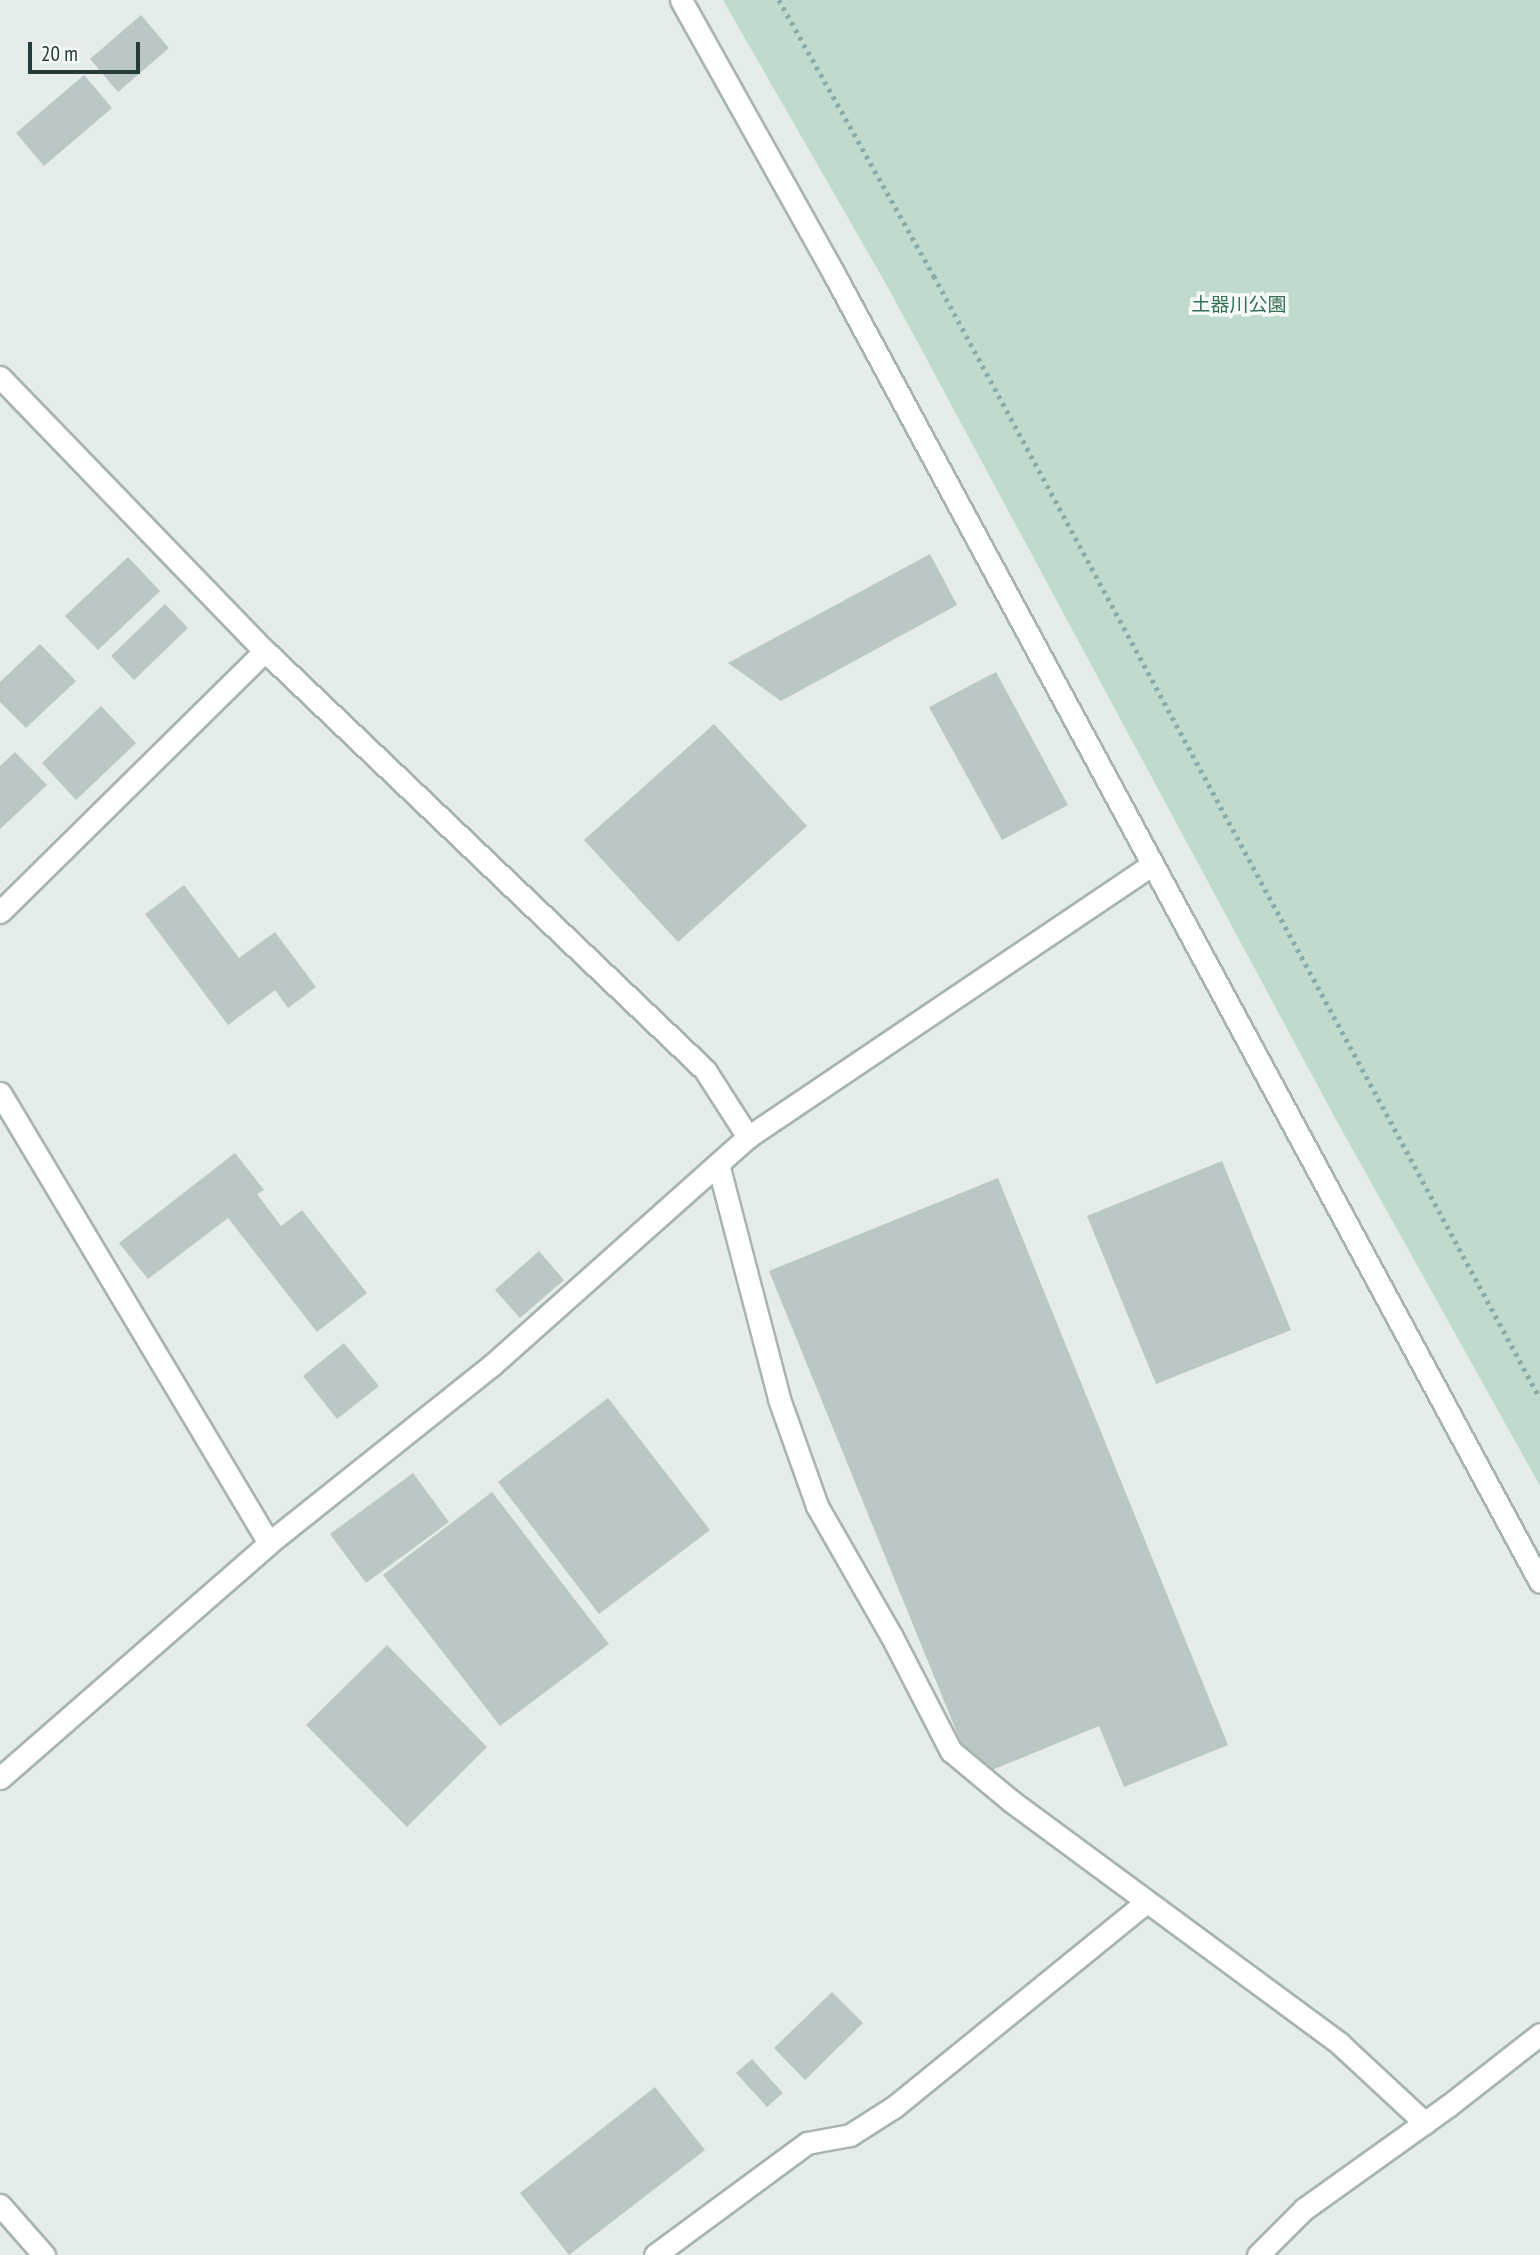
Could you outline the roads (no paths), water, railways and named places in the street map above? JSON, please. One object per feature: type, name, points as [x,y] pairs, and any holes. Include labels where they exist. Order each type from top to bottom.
[{"type":"street","points":[[681,0],[834,274],[1540,1581]]},
{"type":"street","points":[[0,377],[265,651],[705,1070],[748,1137]]},
{"type":"street","points":[[0,912],[265,651]]},
{"type":"street","points":[[0,1778],[270,1543],[492,1365],[748,1137],[1153,864]]},
{"type":"street","points":[[0,1093],[270,1543]]},
{"type":"street","points":[[718,1164],[779,1399],[817,1506],[891,1636],[951,1751],[1011,1801],[1340,2045],[1425,2123]]},
{"type":"street","points":[[655,2255],[807,2143],[850,2135],[894,2108],[1146,1902]]},
{"type":"street","points":[[1258,2255],[1304,2209],[1425,2123],[1540,2034]]},
{"type":"street","points":[[0,2205],[44,2255]]},
{"type":"park label","name":"土器川公園","points":[[1239,305]]}]
